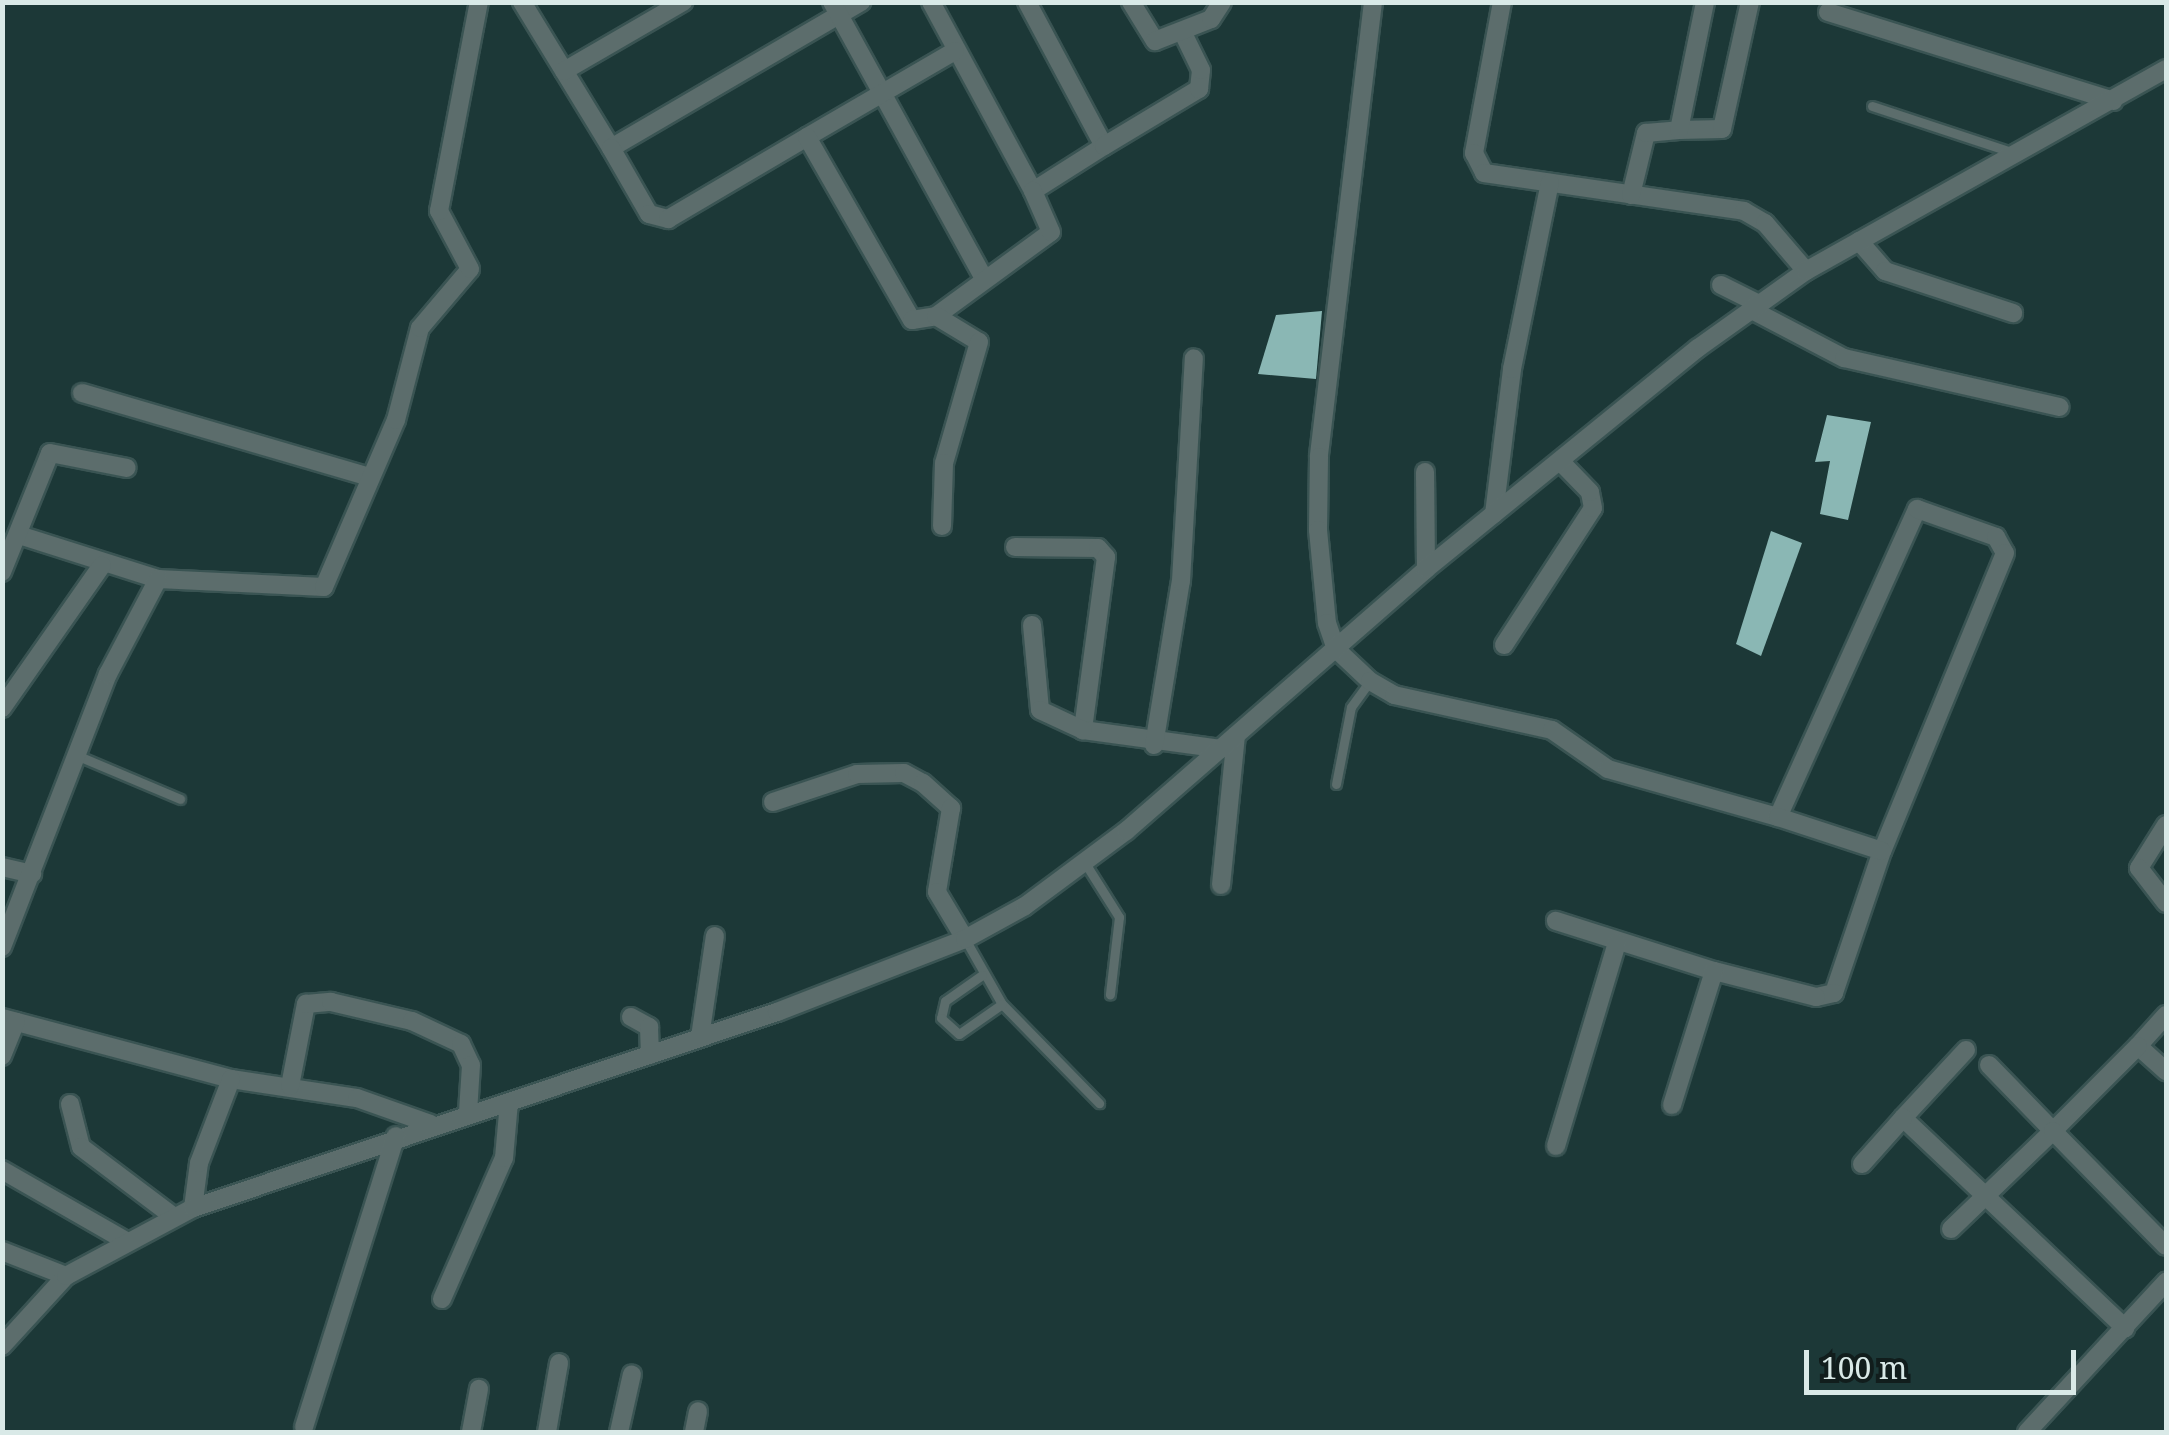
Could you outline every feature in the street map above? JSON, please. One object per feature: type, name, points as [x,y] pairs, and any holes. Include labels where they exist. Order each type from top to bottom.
[{"type":"street","points":[[19,535],[102,565],[158,579],[324,588],[396,420],[420,328],[470,269],[439,212],[479,2]]},
{"type":"street","points":[[522,2],[649,214],[668,219],[954,51]]},
{"type":"street","points":[[564,71],[684,2]]},
{"type":"street","points":[[611,148],[835,9],[860,2]]},
{"type":"street","points":[[807,137],[902,312],[912,320],[936,316],[1051,232],[1033,190],[954,51],[931,2]]},
{"type":"street","points":[[1027,2],[1104,146]]},
{"type":"street","points":[[1131,2],[1152,40],[1211,19],[1222,2]]},
{"type":"street","points":[[1373,2],[1319,457],[1321,594],[1336,649],[1394,696],[1552,730],[1608,769],[1778,816],[1882,851]]},
{"type":"street","points":[[1502,2],[1476,162],[1484,174],[1756,216],[1806,271]]},
{"type":"street","points":[[1680,130],[1705,2]]},
{"type":"street","points":[[1632,195],[1646,133],[1722,128],[1750,2]]},
{"type":"street","points":[[835,9],[983,278]]},
{"type":"street","points":[[1828,12],[2114,101]]},
{"type":"street","points":[[1033,190],[1199,89],[1201,70],[1182,31]]},
{"type":"street","points":[[2,1346],[66,1276],[194,1208],[430,1124],[509,1102],[700,1038],[965,938],[1085,863],[1426,569],[1755,307],[1806,271],[2166,69]]},
{"type":"street","points":[[1494,514],[1512,369],[1550,183]]},
{"type":"street","points":[[1860,241],[1885,271],[2013,313]]},
{"type":"street","points":[[1721,284],[1844,358],[2059,407]]},
{"type":"street","points":[[936,316],[979,342],[944,463],[942,526]]},
{"type":"street","points":[[1154,745],[1181,581],[1194,358]]},
{"type":"street","points":[[82,393],[370,477]]},
{"type":"street","points":[[2,572],[50,454],[127,468]]},
{"type":"street","points":[[1504,645],[1592,508],[1590,492],[1560,461]]},
{"type":"street","points":[[1425,472],[1426,569]]},
{"type":"street","points":[[1556,921],[1714,971],[1816,997],[1834,993],[1882,851],[2006,552],[1996,537],[1932,508],[1917,509],[1778,816]]},
{"type":"street","points":[[1015,548],[1098,548],[1106,557],[1083,730]]},
{"type":"street","points":[[2,708],[102,565]]},
{"type":"street","points":[[2,947],[76,755],[158,579]]},
{"type":"street","points":[[1032,625],[1040,710],[1083,730],[1154,745],[1229,742]]},
{"type":"street","points":[[1222,885],[1229,742]]},
{"type":"street","points":[[773,802],[857,774],[904,773],[923,784],[950,808],[937,892],[965,938]]},
{"type":"street","points":[[2166,825],[2139,868],[2166,902]]},
{"type":"street","points":[[2,867],[32,874]]},
{"type":"street","points":[[700,1038],[715,936]]},
{"type":"street","points":[[1556,1146],[1617,942]]},
{"type":"street","points":[[1672,1105],[1714,971]]},
{"type":"street","points":[[290,1086],[306,1004],[331,1002],[412,1022],[461,1044],[471,1065],[468,1113]]},
{"type":"street","points":[[1951,1229],[1987,1199],[2166,1016]]},
{"type":"street","points":[[631,1017],[649,1027],[650,1055]]},
{"type":"street","points":[[2,1056],[10,1020],[231,1079],[357,1098],[430,1124]]},
{"type":"street","points":[[2138,1046],[2166,1072]]},
{"type":"street","points":[[1862,1164],[1966,1050]]},
{"type":"street","points":[[1989,1065],[2166,1246]]},
{"type":"street","points":[[194,1208],[199,1162],[231,1079]]},
{"type":"street","points":[[442,1299],[504,1158],[509,1102]]},
{"type":"street","points":[[70,1104],[81,1148],[174,1217]]},
{"type":"street","points":[[1902,1118],[2125,1328]]},
{"type":"street","points":[[304,1427],[396,1136]]},
{"type":"street","points":[[2,1170],[126,1241]]},
{"type":"street","points":[[2,1251],[66,1276]]},
{"type":"street","points":[[2027,1432],[2166,1282]]},
{"type":"street","points":[[546,1432],[559,1362]]},
{"type":"street","points":[[619,1432],[632,1374]]},
{"type":"street","points":[[471,1432],[478,1389]]},
{"type":"street","points":[[694,1432],[698,1412]]},
{"type":"lane","points":[[1872,106],[2016,154]]},
{"type":"lane","points":[[1336,784],[1351,708],[1370,680]]},
{"type":"lane","points":[[76,755],[180,799]]},
{"type":"lane","points":[[1085,863],[1119,917],[1110,994]]},
{"type":"lane","points":[[965,938],[982,975],[1002,1004],[1099,1104]]},
{"type":"lane","points":[[982,975],[946,1001],[941,1018],[959,1034],[1002,1004]]},
{"type":"building","points":[[1322,311],[1316,379],[1258,374],[1276,315]]},
{"type":"building","points":[[1827,415],[1871,422],[1848,520],[1820,514],[1830,461],[1815,462]]},
{"type":"building","points":[[1771,531],[1802,543],[1761,656],[1736,644]]}]
